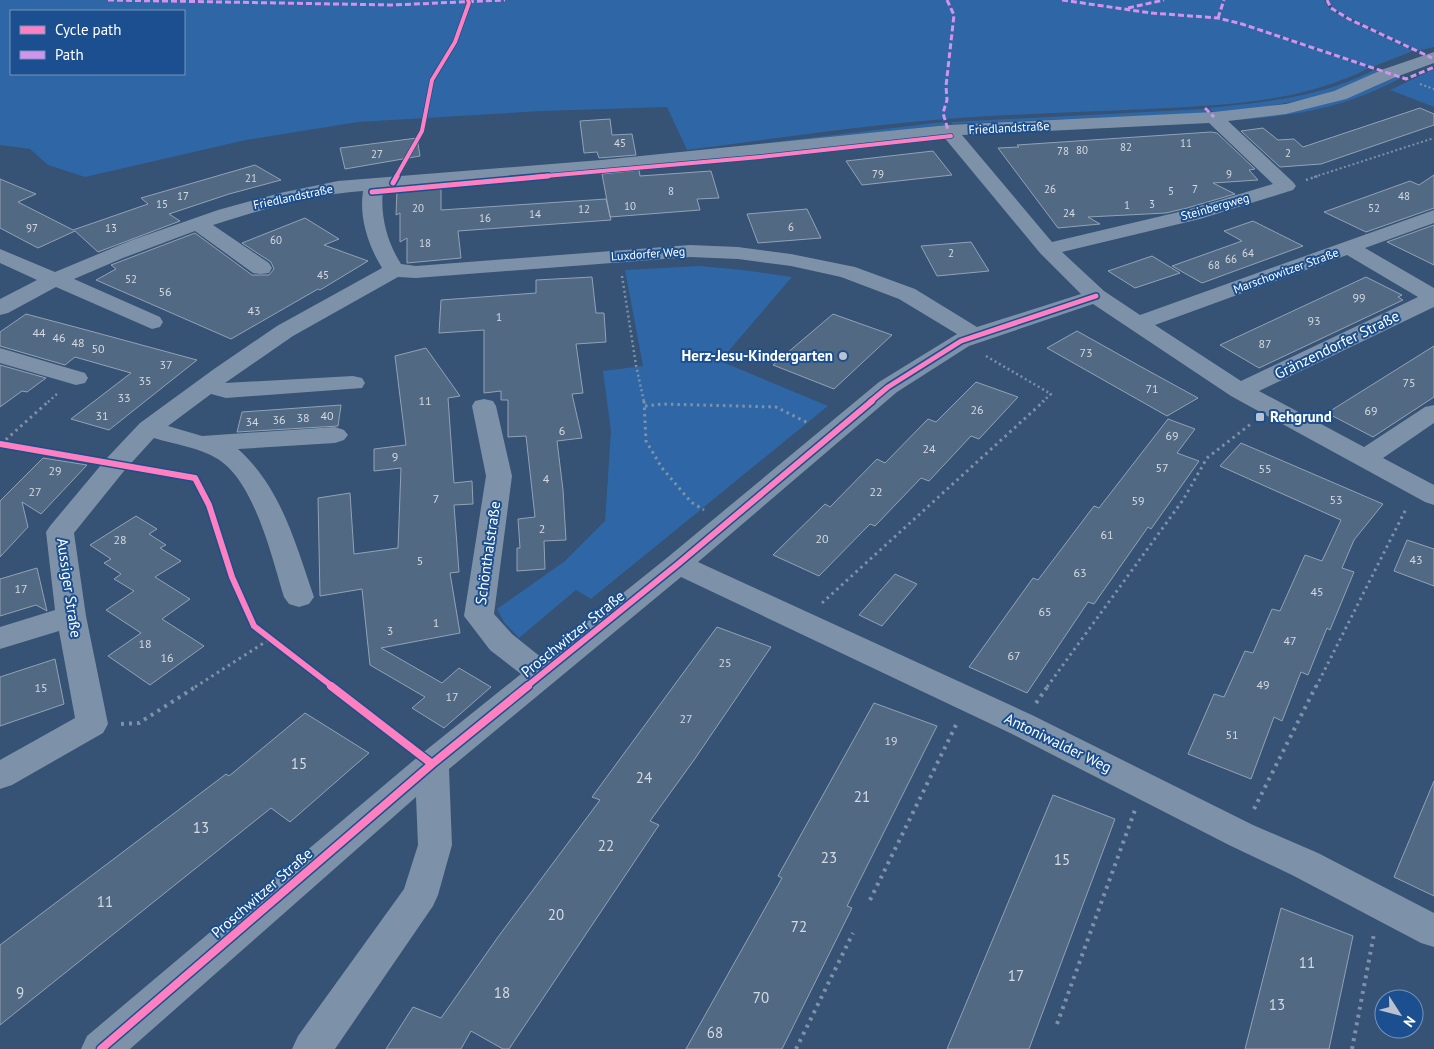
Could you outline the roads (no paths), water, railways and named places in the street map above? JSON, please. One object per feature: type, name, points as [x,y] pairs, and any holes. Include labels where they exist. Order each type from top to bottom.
[{"type":"street","name":"Friedlandstraße","points":[[0,308],[56,279],[137,244],[242,208],[295,194],[338,187],[718,155],[948,130],[1214,117],[1286,109],[1347,93],[1434,57]]},
{"type":"street","name":"Steinbergweg","points":[[1047,249],[1193,215],[1286,186],[1214,117]]},
{"type":"street","points":[[948,130],[1047,249],[1096,296],[1240,391],[1426,492]]},
{"type":"street","points":[[374,185],[374,227],[382,252],[394,270]]},
{"type":"street","name":"Marschowitzer Straße","points":[[1137,324],[1434,216]]},
{"type":"street","points":[[198,224],[261,268]]},
{"type":"street","name":"Gränzendorfer Straße","points":[[1350,248],[1434,298]]},
{"type":"street","name":"Luxdorfer Weg","points":[[394,270],[416,272],[690,251],[738,253],[791,260],[847,272],[907,294],[968,338]]},
{"type":"street","points":[[0,255],[34,272],[56,279],[152,322]]},
{"type":"street","name":"Aussiger Straße","points":[[0,776],[92,724],[71,616],[60,532],[115,465],[149,428],[285,331],[394,270]]},
{"type":"street","points":[[0,278],[34,272]]},
{"type":"street","name":"Proschwitzer Straße","points":[[101,1049],[432,764],[678,564],[888,387],[968,338],[1096,296]]},
{"type":"street","name":"Gränzendorfer Straße","points":[[1240,391],[1434,298]]},
{"type":"street","points":[[0,354],[76,378]]},
{"type":"street","points":[[207,385],[226,391],[352,383]]},
{"type":"street","name":"Schönthalstraße","points":[[484,406],[499,476],[479,616],[501,642],[542,675]]},
{"type":"street","points":[[1364,459],[1434,412]]},
{"type":"street","points":[[149,428],[226,452],[242,466],[270,509],[299,597]]},
{"type":"street","points":[[202,444],[334,435]]},
{"type":"street","name":"Antoniwalder Weg","points":[[678,564],[1021,724],[1305,864],[1434,932]]},
{"type":"street","points":[[0,638],[71,616]]},
{"type":"street","points":[[312,1049],[420,895],[435,844],[432,764]]},
{"type":"place","name":"Herz-Jesu-Kindergarten","points":[[843,356]]},
{"type":"place","name":"Rehgrund","points":[[1260,417]]}]
